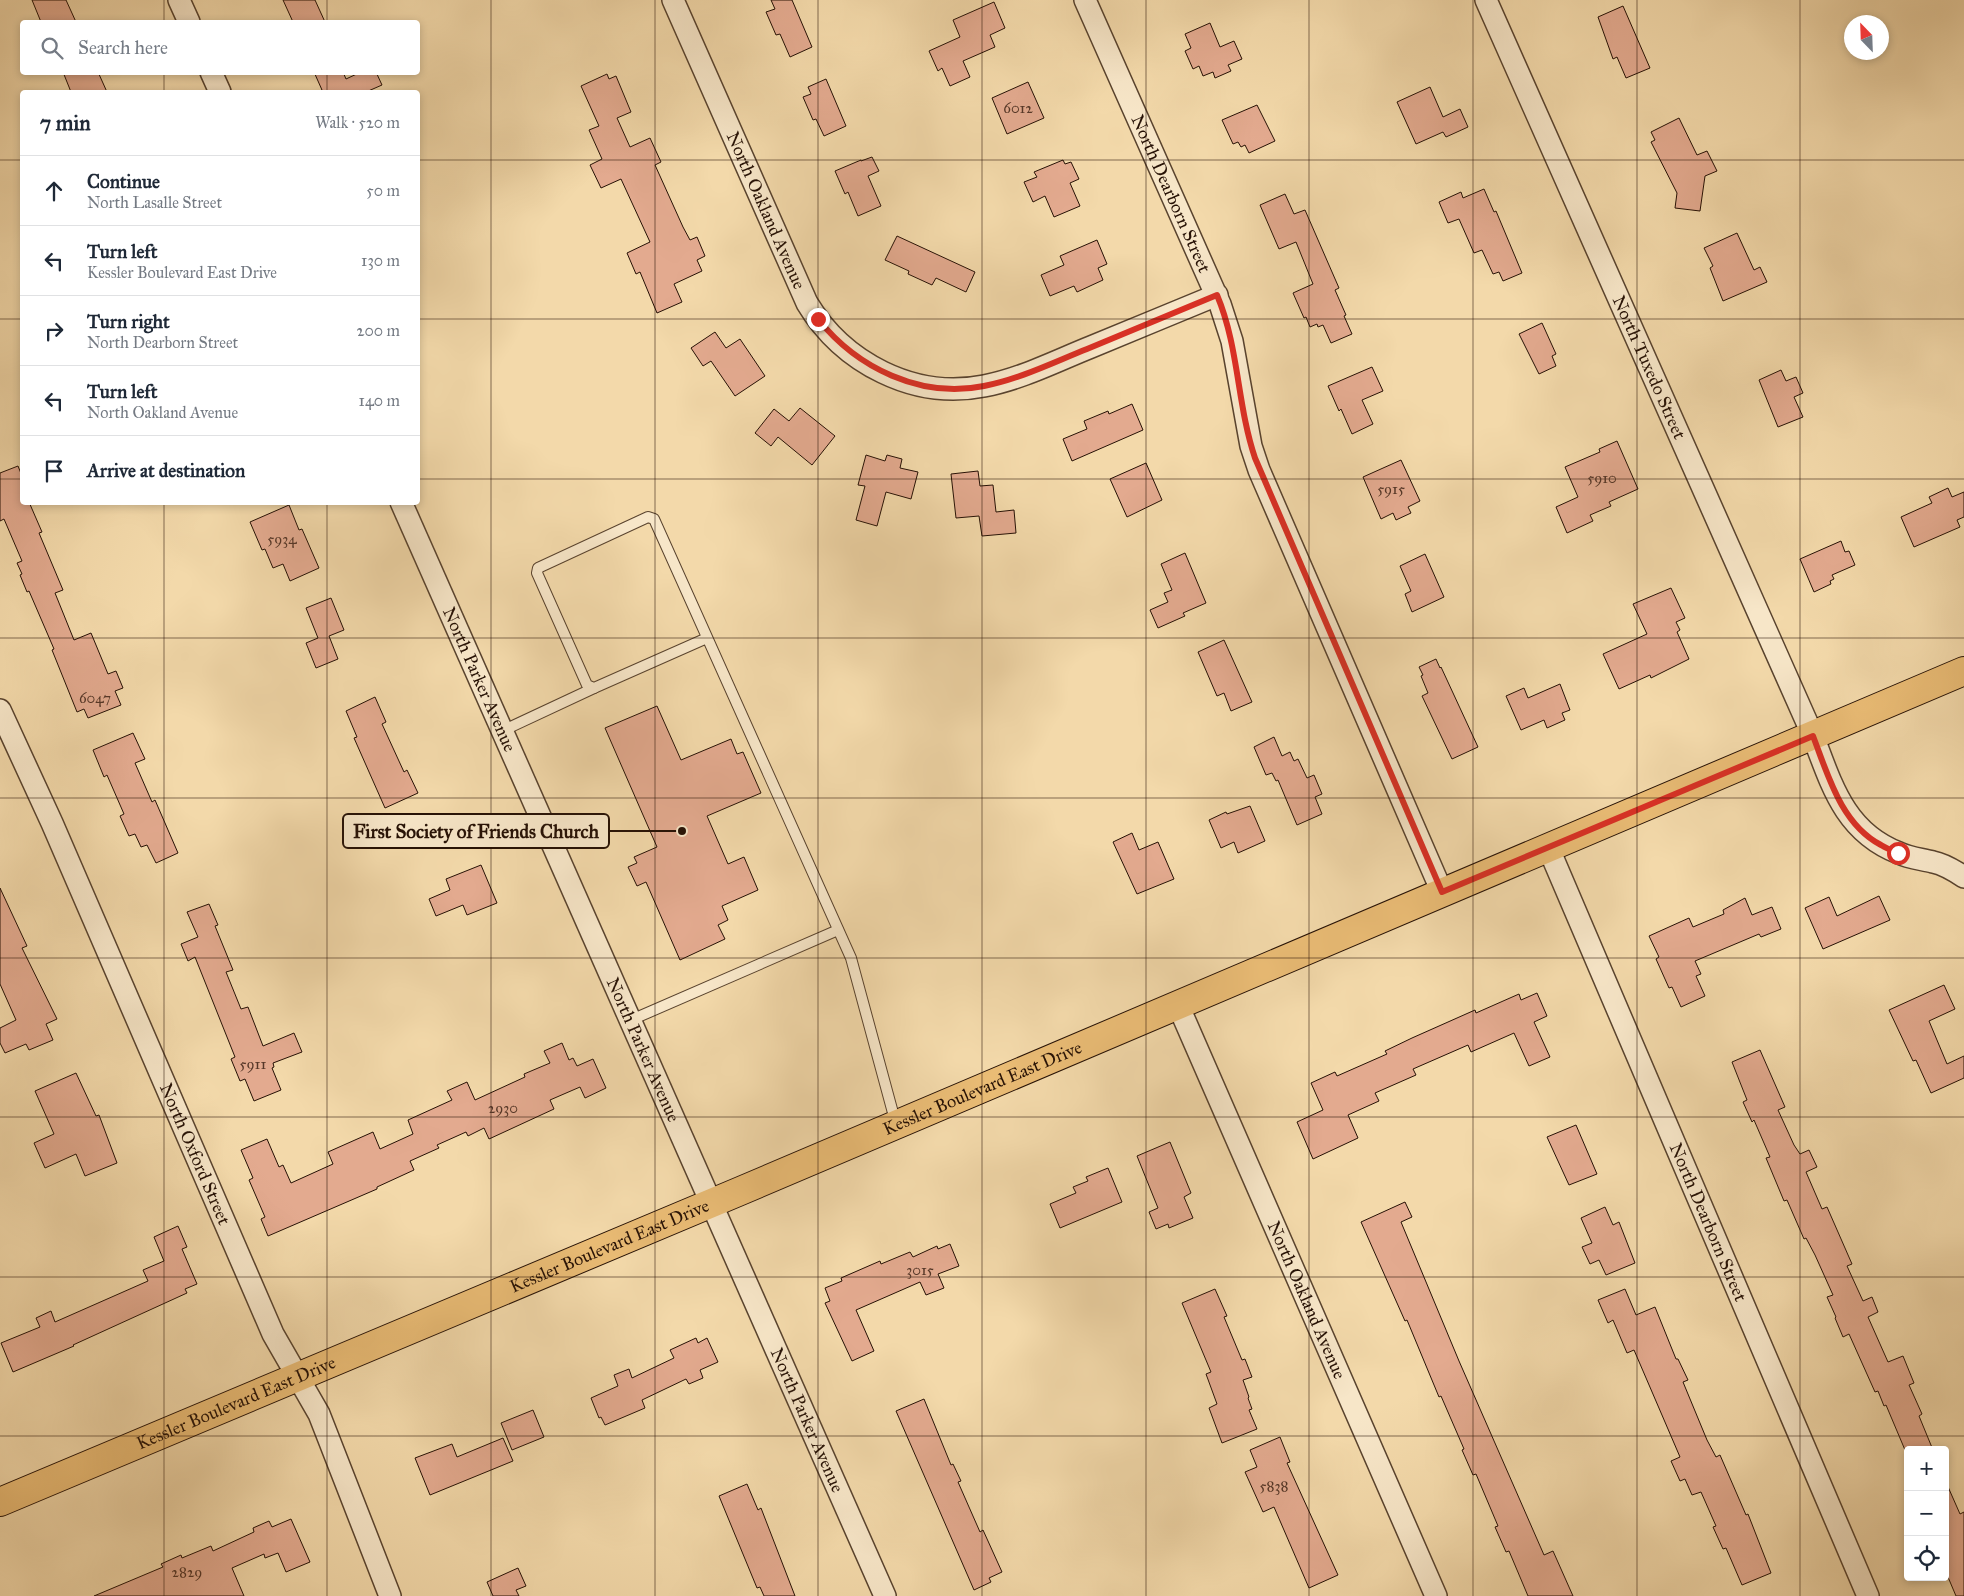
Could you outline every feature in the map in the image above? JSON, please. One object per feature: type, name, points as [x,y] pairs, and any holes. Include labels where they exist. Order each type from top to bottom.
[{"type":"main road","name":"Kessler Boulevard East Drive","points":[[0,1502],[896,1125],[1964,671]]},
{"type":"street","points":[[179,0],[188,20]]},
{"type":"street","name":"North Oakland Avenue","points":[[673,0],[807,303],[830,335],[853,355],[878,370],[896,378],[924,385],[953,389],[983,387],[1021,376],[1217,295]]},
{"type":"street","name":"North Dearborn Street","points":[[1085,0],[1217,295],[1232,341],[1244,416],[1255,458],[1442,892]]},
{"type":"street","name":"North Tuxedo Street","points":[[1486,0],[1813,736],[1840,803],[1858,827],[1881,845],[1908,856],[1935,862],[1964,876]]},
{"type":"street","points":[[212,75],[219,90]]},
{"type":"street","name":"North Parker Avenue","points":[[402,505],[885,1596]]},
{"type":"street","name":"North Oxford Street","points":[[0,710],[60,841],[273,1334],[320,1414],[390,1596]]},
{"type":"street","name":"North Dearborn Street","points":[[1548,847],[1868,1596]]},
{"type":"street","name":"North Oakland Avenue","points":[[1178,1005],[1436,1596]]},
{"type":"lane","points":[[594,688],[587,686],[537,573],[538,568],[648,517],[654,519],[851,958],[896,1125]]},
{"type":"lane","points":[[502,731],[707,638]]},
{"type":"lane","points":[[631,1020],[838,930]]},
{"type":"building","points":[[32,0],[66,0],[75,20],[40,20]]},
{"type":"building","points":[[283,0],[315,0],[324,20],[292,20]]},
{"type":"building","points":[[771,0],[792,0],[812,47],[790,57],[780,34],[776,35],[766,12],[775,9]]},
{"type":"building","points":[[994,2],[1005,28],[990,35],[995,47],[963,61],[970,77],[950,86],[942,68],[938,71],[929,51],[960,37],[953,20]]},
{"type":"building","points":[[1623,6],[1650,68],[1626,78],[1617,57],[1613,59],[1598,17]]},
{"type":"building","points":[[1210,23],[1220,47],[1234,41],[1242,59],[1228,65],[1231,71],[1215,78],[1213,72],[1203,76],[1199,66],[1193,69],[1185,51],[1191,48],[1185,34]]},
{"type":"building","points":[[607,74],[609,79],[616,76],[631,112],[617,118],[630,147],[650,138],[661,162],[655,165],[683,227],[690,240],[697,237],[705,256],[697,260],[702,271],[674,284],[682,302],[657,313],[640,272],[636,274],[627,253],[650,242],[621,179],[601,188],[590,165],[602,159],[589,130],[599,126],[581,86]]},
{"type":"building","points":[[64,75],[99,75],[106,90],[70,90]]},
{"type":"building","points":[[315,75],[344,75],[346,79],[355,75],[377,75],[382,85],[371,90],[322,90]]},
{"type":"building","points":[[826,79],[846,126],[824,136],[816,119],[813,120],[803,97],[811,94],[808,87]]},
{"type":"building","points":[[1028,82],[1044,118],[1007,134],[992,98]]},
{"type":"building","points":[[1430,87],[1443,117],[1460,109],[1468,127],[1446,137],[1443,132],[1416,144],[1397,102]]},
{"type":"building","points":[[1257,105],[1275,141],[1249,153],[1245,145],[1241,147],[1238,142],[1233,144],[1222,120]]},
{"type":"building","points":[[1679,118],[1697,155],[1707,151],[1717,171],[1705,176],[1700,211],[1675,208],[1677,193],[1651,142],[1655,140],[1651,132]]},
{"type":"building","points":[[872,157],[879,171],[868,176],[881,206],[858,216],[848,192],[845,194],[835,171]]},
{"type":"building","points":[[1063,160],[1065,164],[1071,162],[1079,179],[1070,183],[1080,206],[1054,217],[1045,196],[1033,202],[1024,182],[1037,177],[1034,172]]},
{"type":"building","points":[[1484,189],[1494,212],[1496,211],[1522,273],[1503,281],[1499,272],[1493,274],[1482,250],[1474,253],[1459,219],[1448,223],[1439,202],[1461,192],[1463,198]]},
{"type":"building","points":[[1285,194],[1294,214],[1305,210],[1339,288],[1335,290],[1352,334],[1331,343],[1323,325],[1318,327],[1317,324],[1310,327],[1293,293],[1313,284],[1296,242],[1279,249],[1260,205]]},
{"type":"building","points":[[1737,233],[1754,270],[1760,267],[1767,282],[1723,301],[1710,268],[1713,266],[1704,248]]},
{"type":"building","points":[[897,236],[975,272],[966,292],[936,278],[932,285],[908,274],[909,271],[885,260]]},
{"type":"building","points":[[1097,240],[1107,264],[1098,268],[1103,280],[1077,292],[1074,286],[1050,296],[1041,275],[1064,265],[1060,256]]},
{"type":"building","points":[[1542,323],[1556,354],[1552,356],[1556,366],[1539,374],[1519,334]]},
{"type":"building","points":[[715,332],[726,348],[740,339],[765,376],[735,396],[711,361],[703,366],[691,348]]},
{"type":"building","points":[[1372,367],[1383,391],[1362,400],[1373,424],[1352,434],[1328,386]]},
{"type":"building","points":[[1781,370],[1786,381],[1796,377],[1803,393],[1794,397],[1803,417],[1778,427],[1759,380]]},
{"type":"building","points":[[1132,404],[1143,430],[1072,461],[1063,439],[1087,429],[1084,421],[1108,411],[1109,414]]},
{"type":"building","points":[[800,408],[835,436],[812,465],[778,437],[771,446],[755,433],[774,409],[789,421]]},
{"type":"building","points":[[1617,441],[1638,489],[1609,502],[1611,506],[1590,515],[1593,521],[1567,533],[1556,507],[1578,497],[1565,467],[1600,452],[1599,449]]},
{"type":"building","points":[[866,455],[885,461],[887,455],[902,459],[900,468],[918,472],[911,499],[886,492],[877,526],[856,520],[865,486],[858,485]]},
{"type":"building","points":[[1401,460],[1420,501],[1408,507],[1411,513],[1396,520],[1393,513],[1381,519],[1363,477]]},
{"type":"building","points":[[1146,463],[1162,500],[1127,517],[1110,479]]},
{"type":"building","points":[[18,466],[20,471],[20,505],[30,505],[42,532],[39,533],[63,590],[55,593],[74,640],[91,633],[108,674],[116,671],[123,688],[115,691],[121,705],[88,718],[84,709],[77,712],[52,650],[54,649],[20,575],[22,574],[17,563],[22,561],[4,519],[0,521],[0,473]]},
{"type":"building","points":[[978,471],[980,486],[993,485],[996,512],[1014,510],[1016,533],[982,536],[979,516],[956,518],[951,474]]},
{"type":"building","points":[[1948,488],[1952,497],[1964,492],[1964,517],[1957,520],[1960,527],[1914,547],[1901,517],[1932,503],[1929,497]]},
{"type":"building","points":[[289,505],[299,530],[302,529],[319,568],[290,581],[283,564],[273,568],[265,549],[262,550],[250,522]]},
{"type":"building","points":[[1841,541],[1845,552],[1849,551],[1855,565],[1832,575],[1834,579],[1830,581],[1831,584],[1814,592],[1800,559]]},
{"type":"building","points":[[1185,553],[1206,603],[1183,613],[1185,616],[1158,628],[1150,610],[1168,602],[1164,593],[1172,590],[1161,564]]},
{"type":"building","points":[[1425,554],[1444,597],[1412,612],[1405,594],[1411,591],[1400,566]]},
{"type":"building","points":[[1671,588],[1685,618],[1676,622],[1680,630],[1677,632],[1689,659],[1651,678],[1650,675],[1619,689],[1603,654],[1647,634],[1633,604]]},
{"type":"building","points":[[331,598],[344,630],[329,636],[338,659],[316,668],[306,643],[318,638],[306,608]]},
{"type":"building","points":[[1224,640],[1252,702],[1231,711],[1224,693],[1217,696],[1198,652]]},
{"type":"building","points":[[1436,659],[1478,747],[1452,759],[1422,696],[1428,693],[1419,667]]},
{"type":"building","points":[[1560,684],[1570,710],[1562,713],[1565,720],[1547,728],[1544,720],[1521,730],[1506,696],[1524,688],[1528,698]]},
{"type":"building","points":[[375,697],[386,722],[382,724],[404,772],[407,770],[418,793],[385,808],[354,738],[357,737],[346,711]]},
{"type":"building","points":[[657,706],[681,760],[731,739],[737,754],[743,752],[761,793],[707,816],[728,864],[744,857],[758,890],[722,906],[728,920],[718,925],[725,939],[680,960],[646,882],[637,886],[628,867],[637,863],[634,857],[657,847],[605,728]]},
{"type":"building","points":[[133,733],[145,759],[135,763],[152,802],[155,800],[178,853],[156,863],[147,845],[141,847],[135,834],[129,836],[120,816],[124,814],[107,775],[104,777],[93,750]]},
{"type":"building","points":[[1274,737],[1282,756],[1290,752],[1294,761],[1298,759],[1307,778],[1314,775],[1322,794],[1315,797],[1322,814],[1297,825],[1278,780],[1276,781],[1272,773],[1266,775],[1254,747]]},
{"type":"building","points":[[1250,806],[1265,841],[1238,853],[1234,842],[1221,848],[1209,820],[1226,812],[1227,814]]},
{"type":"building","points":[[1132,833],[1139,850],[1158,842],[1174,879],[1137,894],[1113,842]]},
{"type":"building","points":[[481,865],[497,903],[467,915],[463,905],[436,916],[429,899],[450,890],[446,879]]},
{"type":"building","points":[[0,888],[27,946],[22,948],[57,1019],[46,1024],[53,1040],[29,1050],[26,1044],[5,1053],[0,1043],[0,1028],[16,1020],[0,984]]},
{"type":"building","points":[[1879,896],[1890,920],[1823,949],[1805,908],[1829,897],[1837,916]]},
{"type":"building","points":[[1745,898],[1752,915],[1772,907],[1781,929],[1761,937],[1759,934],[1695,961],[1701,974],[1696,976],[1705,996],[1681,1007],[1672,987],[1669,988],[1656,959],[1659,957],[1649,936],[1689,918],[1693,927],[1724,914],[1723,910]]},
{"type":"building","points":[[209,904],[218,925],[215,926],[233,970],[226,972],[241,1009],[248,1007],[263,1046],[294,1033],[302,1052],[273,1063],[274,1067],[272,1068],[281,1090],[254,1101],[245,1079],[240,1081],[231,1059],[235,1057],[195,957],[188,961],[181,944],[198,937],[187,912]]},
{"type":"building","points":[[1944,985],[1955,1009],[1929,1021],[1947,1064],[1964,1056],[1964,1078],[1931,1093],[1916,1060],[1913,1061],[1889,1010]]},
{"type":"building","points":[[1537,993],[1547,1016],[1534,1022],[1550,1057],[1529,1066],[1514,1033],[1471,1052],[1468,1045],[1413,1069],[1416,1075],[1375,1093],[1379,1101],[1348,1115],[1358,1138],[1313,1159],[1297,1122],[1323,1110],[1311,1083],[1335,1072],[1337,1076],[1387,1054],[1385,1051],[1475,1010],[1476,1013],[1519,994],[1521,1000]]},
{"type":"building","points":[[562,1043],[569,1060],[573,1058],[577,1066],[593,1059],[606,1088],[585,1098],[580,1087],[550,1100],[554,1109],[489,1139],[484,1128],[468,1136],[466,1132],[437,1145],[439,1148],[410,1161],[414,1170],[377,1187],[377,1189],[268,1236],[261,1219],[265,1217],[249,1180],[253,1178],[241,1150],[267,1139],[279,1167],[283,1165],[291,1183],[333,1164],[328,1152],[373,1132],[380,1149],[413,1134],[408,1120],[452,1100],[447,1091],[467,1082],[475,1100],[525,1077],[524,1074],[550,1063],[544,1051]]},
{"type":"building","points":[[1760,1050],[1785,1107],[1778,1110],[1794,1145],[1800,1154],[1809,1150],[1817,1167],[1806,1172],[1822,1209],[1827,1207],[1852,1264],[1847,1266],[1863,1301],[1872,1297],[1878,1312],[1868,1317],[1888,1362],[1903,1356],[1914,1383],[1909,1385],[1922,1414],[1919,1416],[1931,1446],[1904,1446],[1904,1448],[1886,1405],[1884,1406],[1878,1391],[1875,1392],[1849,1334],[1843,1337],[1827,1297],[1833,1295],[1815,1255],[1806,1238],[1804,1239],[1787,1200],[1784,1201],[1766,1158],[1770,1157],[1754,1120],[1752,1122],[1743,1102],[1747,1100],[1732,1062]]},
{"type":"building","points":[[76,1073],[96,1116],[99,1115],[117,1163],[85,1176],[76,1154],[45,1168],[34,1143],[54,1134],[35,1091]]},
{"type":"building","points":[[1576,1125],[1597,1174],[1569,1185],[1547,1137]]},
{"type":"building","points":[[1170,1142],[1191,1193],[1184,1197],[1193,1218],[1169,1228],[1168,1224],[1156,1229],[1149,1212],[1158,1208],[1137,1156]]},
{"type":"building","points":[[1108,1168],[1122,1202],[1060,1228],[1050,1204],[1076,1193],[1073,1187],[1088,1181],[1086,1177]]},
{"type":"building","points":[[1405,1202],[1412,1217],[1401,1222],[1459,1361],[1544,1555],[1553,1551],[1573,1596],[1528,1596],[1509,1551],[1506,1552],[1495,1527],[1498,1526],[1476,1474],[1473,1475],[1441,1396],[1439,1397],[1407,1320],[1405,1321],[1361,1222]]},
{"type":"building","points":[[1605,1207],[1613,1225],[1619,1222],[1635,1263],[1606,1275],[1599,1260],[1590,1264],[1582,1247],[1592,1243],[1581,1218]]},
{"type":"building","points":[[178,1226],[187,1247],[182,1249],[197,1284],[185,1289],[187,1293],[74,1346],[13,1372],[1,1343],[40,1327],[36,1318],[51,1311],[55,1322],[148,1281],[143,1270],[164,1261],[154,1237]]},
{"type":"building","points":[[950,1244],[959,1266],[938,1274],[944,1288],[926,1295],[920,1282],[856,1310],[874,1351],[852,1361],[825,1303],[830,1301],[825,1288],[842,1281],[841,1278],[880,1261],[881,1264],[910,1252],[913,1257],[937,1246],[938,1249]]},
{"type":"building","points":[[1215,1289],[1227,1316],[1224,1317],[1242,1360],[1245,1359],[1252,1377],[1243,1380],[1252,1409],[1249,1410],[1257,1429],[1222,1443],[1209,1408],[1217,1404],[1206,1374],[1211,1372],[1182,1303]]},
{"type":"building","points":[[1625,1289],[1636,1315],[1655,1307],[1676,1359],[1678,1359],[1688,1380],[1683,1382],[1707,1440],[1716,1457],[1720,1455],[1746,1515],[1748,1514],[1771,1573],[1742,1585],[1726,1548],[1723,1549],[1713,1527],[1716,1526],[1701,1492],[1692,1495],[1685,1479],[1680,1481],[1671,1461],[1680,1457],[1634,1350],[1627,1353],[1613,1320],[1608,1323],[1598,1300]]},
{"type":"building","points":[[696,1338],[698,1343],[707,1338],[718,1362],[700,1370],[703,1378],[689,1384],[686,1379],[642,1400],[645,1408],[605,1425],[601,1417],[599,1418],[591,1398],[618,1386],[614,1375],[629,1369],[632,1378],[674,1358],[670,1350]]},
{"type":"building","points":[[924,1399],[951,1465],[953,1464],[961,1481],[958,1482],[980,1532],[983,1530],[1002,1572],[989,1578],[991,1582],[974,1590],[896,1411]]},
{"type":"building","points":[[533,1410],[544,1437],[512,1450],[501,1423]]},
{"type":"building","points":[[1280,1437],[1290,1462],[1287,1463],[1338,1575],[1309,1588],[1274,1507],[1263,1512],[1245,1472],[1257,1467],[1250,1450]]},
{"type":"building","points":[[503,1438],[513,1461],[430,1495],[415,1458],[452,1444],[457,1457]]},
{"type":"building","points":[[747,1484],[758,1510],[761,1508],[795,1596],[764,1596],[760,1587],[757,1588],[719,1496]]},
{"type":"building","points":[[1949,1489],[1960,1514],[1964,1512],[1964,1596],[1956,1596],[1949,1579]]},
{"type":"building","points":[[291,1519],[310,1562],[286,1572],[278,1553],[265,1558],[264,1554],[232,1568],[244,1596],[94,1596],[163,1567],[161,1564],[181,1555],[182,1558],[211,1546],[213,1551],[254,1532],[253,1528],[269,1521],[272,1527]]},
{"type":"building","points":[[518,1568],[526,1586],[516,1590],[519,1596],[493,1596],[487,1582]]},
{"type":"place","name":"First Society of Friends Church","points":[[682,831]]},
{"type":"route","points":[[818,319],[830,335],[853,355],[878,370],[905,381],[953,389],[983,387],[1021,376],[1217,295],[1232,341],[1244,416],[1259,470],[1442,892],[1813,736],[1840,803],[1858,827],[1873,840],[1898,853]]}]
